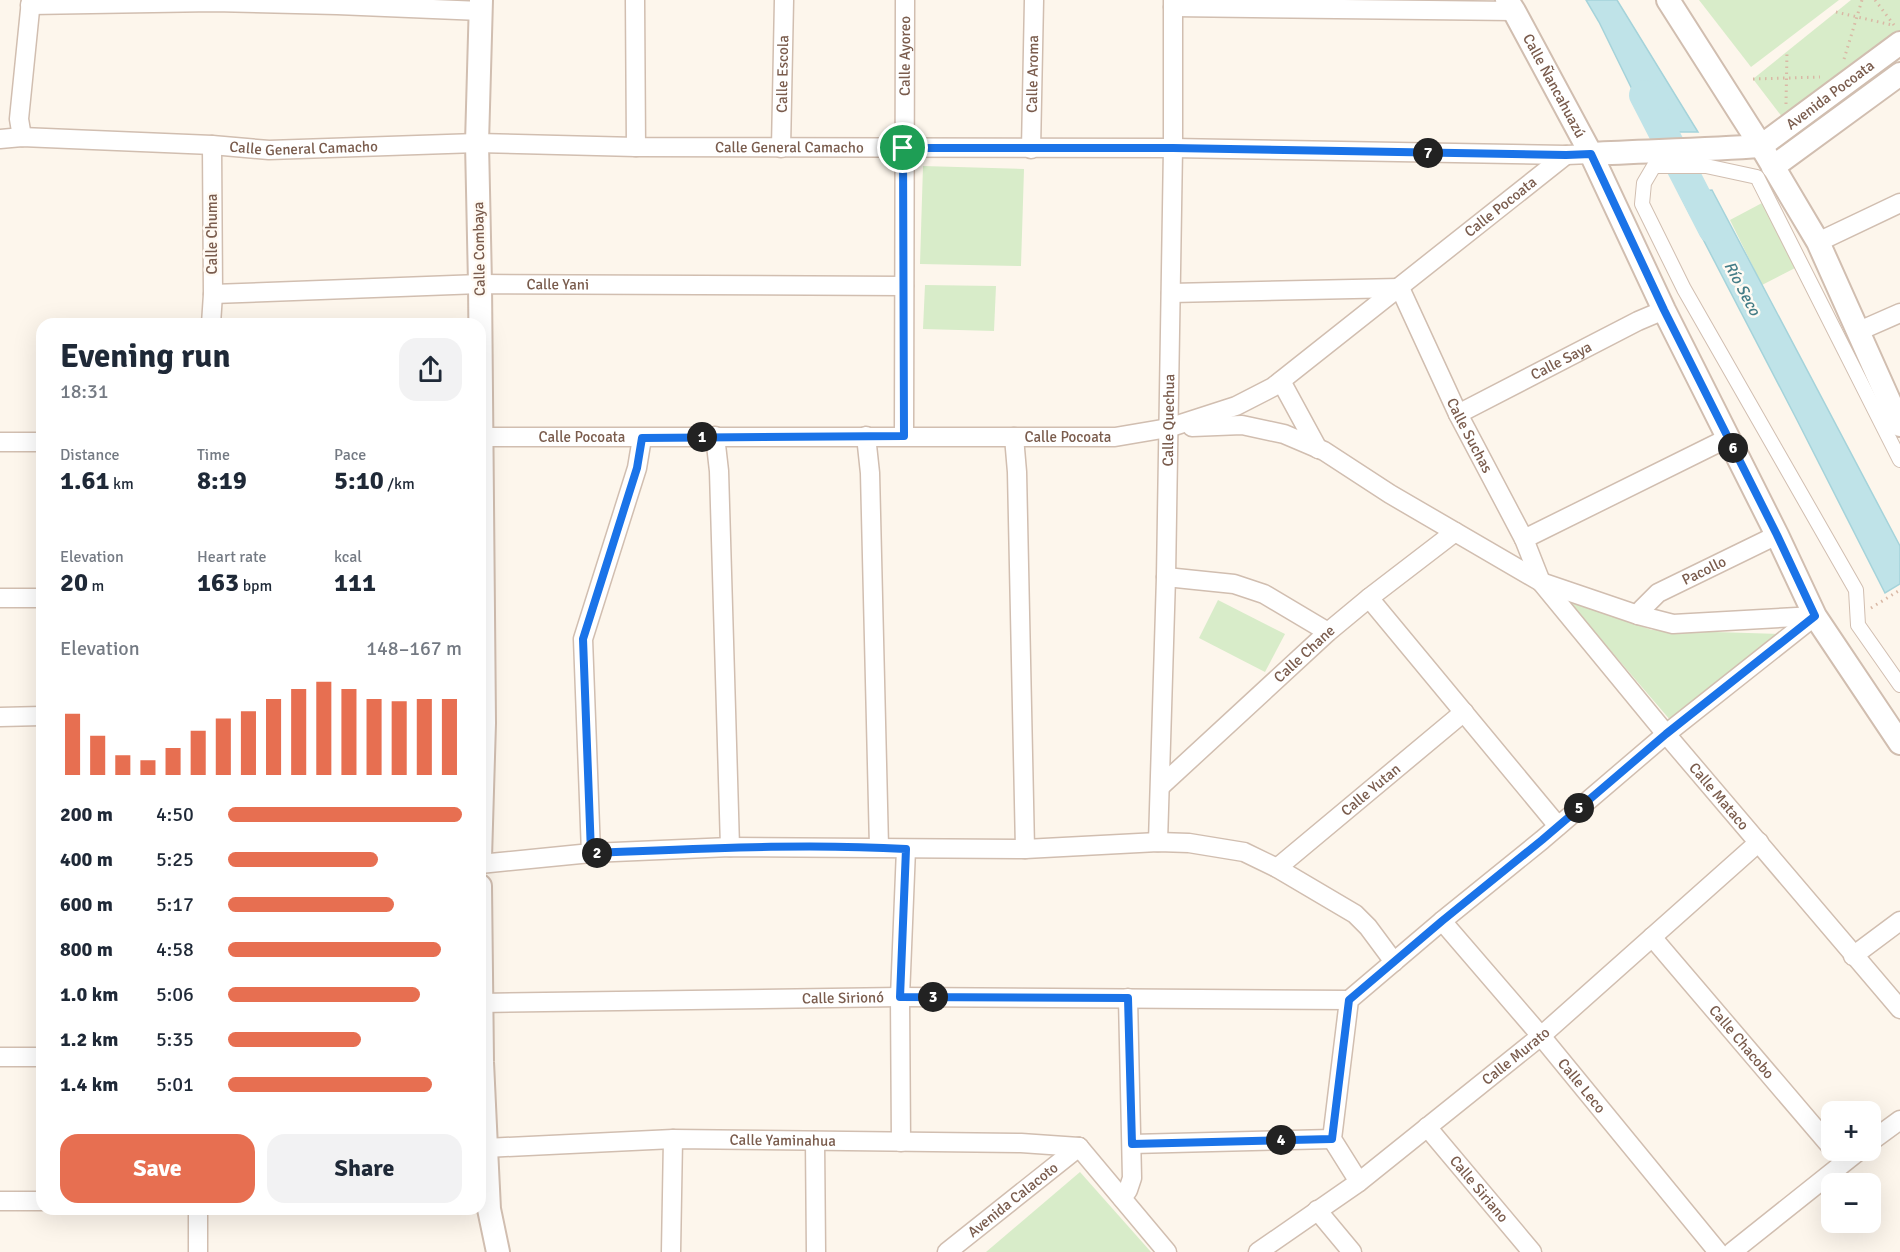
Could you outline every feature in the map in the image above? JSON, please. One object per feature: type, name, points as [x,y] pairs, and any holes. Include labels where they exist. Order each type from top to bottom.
[{"type":"street","points":[[635,0],[636,147]]},
{"type":"street","name":"Calle Escola","points":[[782,148],[784,0]]},
{"type":"street","name":"Calle Ayoreo","points":[[904,436],[905,0]]},
{"type":"street","name":"Calle Aroma","points":[[1031,149],[1034,0]]},
{"type":"street","points":[[1668,0],[1761,146],[1818,242],[1900,425]]},
{"type":"street","points":[[21,137],[19,119],[30,2],[338,2],[481,6]]},
{"type":"street","points":[[1173,3],[1511,6]]},
{"type":"street","name":"Calle Quechua","points":[[1158,842],[1166,577],[1173,3]]},
{"type":"street","name":"Calle Combaya","points":[[480,318],[477,143],[481,6]]},
{"type":"street","name":"Calle Ñancahuazú","points":[[1511,6],[1591,154],[1664,310],[1815,616],[1900,743]]},
{"type":"street","name":"Avenida Pocoata","points":[[1761,146],[1897,34]]},
{"type":"street","name":"Avenida Pocoata","points":[[1773,167],[1900,74]]},
{"type":"street","name":"Calle General Camacho","points":[[0,139],[21,137],[212,145],[269,150],[477,143],[636,147],[1173,148],[1591,154],[1652,158],[1705,158],[1761,146]]},
{"type":"street","name":"Calle Chuma","points":[[211,318],[212,145]]},
{"type":"street","name":"Calle Pocoata","points":[[486,437],[1115,437],[1168,428],[1236,406],[1273,387],[1566,155]]},
{"type":"street","points":[[1652,158],[1644,183],[1642,204],[1684,289],[1856,590],[1858,625],[1900,685]]},
{"type":"street","points":[[1705,158],[1757,177],[1900,460]]},
{"type":"street","points":[[1818,242],[1900,203]]},
{"type":"street","name":"Calle Yani","points":[[213,294],[480,284],[904,286]]},
{"type":"street","points":[[1171,293],[1400,288]]},
{"type":"street","name":"Calle Suchas","points":[[1400,288],[1458,414],[1524,539],[1541,582]]},
{"type":"street","name":"Calle Saya","points":[[1458,414],[1638,321],[1664,310]]},
{"type":"street","points":[[1859,331],[1900,312]]},
{"type":"street","points":[[1281,381],[1318,449]]},
{"type":"street","points":[[1168,428],[1242,425],[1284,434],[1318,449],[1541,582],[1638,615],[1674,624],[1815,616]]},
{"type":"street","points":[[715,436],[719,471],[730,847]]},
{"type":"street","points":[[866,436],[870,473],[879,847]]},
{"type":"street","points":[[1014,437],[1017,472],[1025,849]]},
{"type":"street","points":[[591,853],[583,639],[637,468],[642,438]]},
{"type":"street","points":[[1524,539],[1728,438]]},
{"type":"street","points":[[0,442],[36,442]]},
{"type":"street","name":"Calle Chane","points":[[1161,786],[1328,632],[1455,532]]},
{"type":"street","name":"Pacollo","points":[[1638,615],[1658,593],[1777,535]]},
{"type":"street","points":[[1166,577],[1234,584],[1264,594],[1328,632]]},
{"type":"street","name":"Calle Mataco","points":[[1541,582],[1666,734],[1900,1009]]},
{"type":"street","points":[[0,598],[36,598]]},
{"type":"street","points":[[1369,598],[1558,826]]},
{"type":"street","points":[[1359,1182],[1332,1139],[1349,1000],[1666,734],[1815,616]]},
{"type":"street","name":"Calle Yutan","points":[[1277,868],[1464,712]]},
{"type":"street","points":[[0,717],[36,716]]},
{"type":"street","points":[[486,863],[591,853],[730,847],[1025,849],[1158,842],[1189,843],[1244,852],[1277,868],[1355,914],[1368,927],[1394,962]]},
{"type":"street","name":"Calle Murato","points":[[1258,1252],[1359,1182],[1541,1036],[1759,842]]},
{"type":"street","points":[[901,1142],[900,997],[906,849]]},
{"type":"street","name":"Calle Leco","points":[[1442,921],[1541,1036],[1718,1252]]},
{"type":"street","points":[[1853,956],[1900,921]]},
{"type":"street","name":"Calle Chacobo","points":[[1652,937],[1821,1134]]},
{"type":"street","name":"Calle Sirionó","points":[[486,1004],[900,997],[1349,1000]]},
{"type":"street","points":[[1122,1198],[1132,1178],[1128,998]]},
{"type":"street","points":[[0,1057],[36,1057]]},
{"type":"street","points":[[1881,1134],[1900,1120]]},
{"type":"street","name":"Calle Siriano","points":[[1427,1127],[1532,1252]]},
{"type":"street","points":[[671,1252],[673,1139]]},
{"type":"street","name":"Calle Yaminahua","points":[[486,1148],[673,1139],[1021,1143],[1079,1147]]},
{"type":"street","points":[[1132,1144],[1332,1139]]},
{"type":"street","points":[[815,1141],[816,1252]]},
{"type":"street","points":[[1079,1147],[1167,1252]]},
{"type":"street","name":"Avenida Calacoto","points":[[947,1252],[1079,1147]]},
{"type":"street","points":[[1732,1252],[1829,1161]]},
{"type":"street","points":[[0,1201],[36,1201]]},
{"type":"street","points":[[1317,1210],[1352,1252]]},
{"type":"street","points":[[198,1215],[198,1252]]},
{"type":"street","points":[[486,1215],[498,1252]]},
{"type":"path","points":[[1837,64],[1845,58],[1862,0]]},
{"type":"path","points":[[1875,0],[1897,34]]},
{"type":"path","points":[[1836,12],[1897,34]]},
{"type":"path","points":[[1897,34],[1900,27]]},
{"type":"path","points":[[1786,78],[1787,51]]},
{"type":"path","points":[[1753,79],[1821,77]]},
{"type":"path","points":[[1887,598],[1900,590]]},
{"type":"green space","points":[[1699,0],[1839,0],[1751,67]]},
{"type":"green space","points":[[1851,0],[1900,0],[1900,31],[1786,122],[1753,79]]},
{"type":"green space","points":[[923,166],[1024,169],[1021,266],[920,264]]},
{"type":"green space","points":[[1762,203],[1795,268],[1762,285],[1730,220]]},
{"type":"green space","points":[[925,285],[996,286],[994,331],[923,329]]},
{"type":"green space","points":[[1218,600],[1285,634],[1265,672],[1199,638]]},
{"type":"green space","points":[[1569,602],[1652,630],[1782,634],[1671,721]]},
{"type":"green space","points":[[1080,1172],[1151,1252],[986,1252]]},
{"type":"water","points":[[1586,0],[1617,0],[1698,132],[1653,132]]},
{"type":"water","points":[[1712,190],[1900,546],[1900,584],[1885,593],[1679,193]]},
{"type":"waterway","name":"Río Seco","points":[[1644,95],[1713,229]]},
{"type":"route","points":[[903,148],[1173,148],[1591,154],[1664,310],[1815,616],[1666,734],[1349,1000],[1332,1139],[1132,1144],[1128,998],[900,997],[906,849],[730,847],[591,853],[583,639],[637,468],[642,438],[904,436],[903,148]]}]
